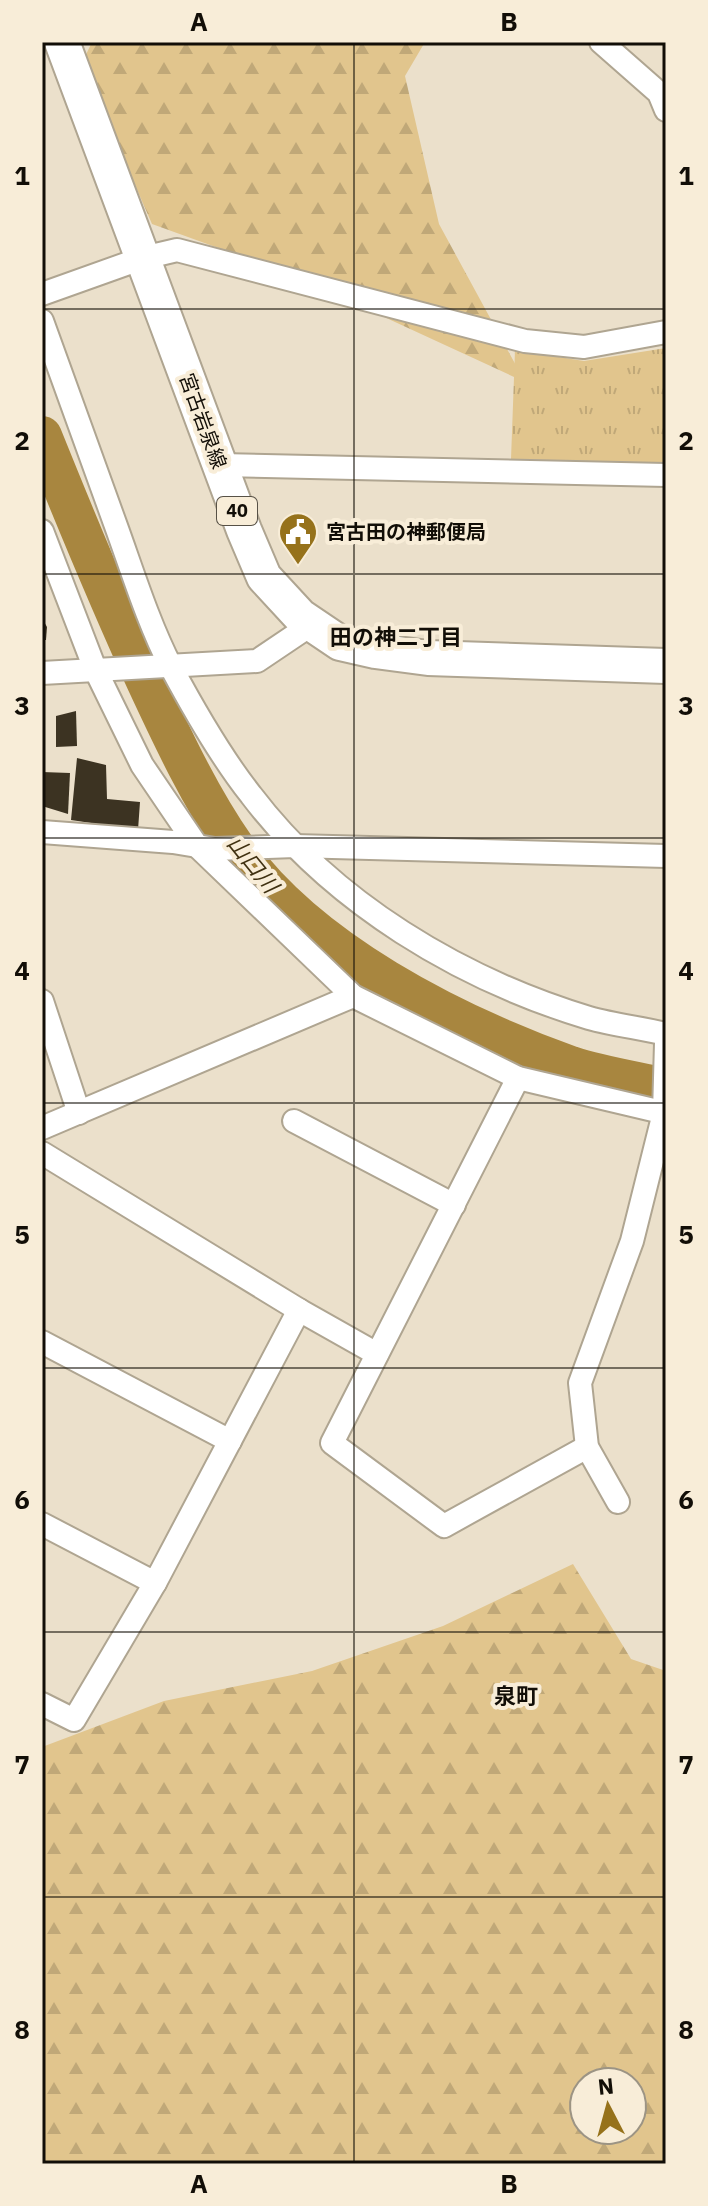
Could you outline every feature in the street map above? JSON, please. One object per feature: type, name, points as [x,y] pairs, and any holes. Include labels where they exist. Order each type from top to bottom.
[{"type":"main road","name":"宮古岩泉線","points":[[62,42],[264,577],[300,616],[340,643],[375,651],[428,658],[666,666]]},
{"type":"street","points":[[601,42],[659,93],[666,110]]},
{"type":"street","points":[[42,294],[143,258],[177,250],[525,341],[584,347],[663,328]]},
{"type":"street","points":[[42,321],[136,581],[170,665],[216,744],[251,795],[295,846],[379,917],[438,954],[519,993],[591,1018],[666,1034]]},
{"type":"street","points":[[220,465],[666,475]]},
{"type":"street","points":[[42,531],[95,669],[142,765],[206,847],[353,996],[518,1078],[665,1109]]},
{"type":"street","points":[[42,673],[257,661],[312,624]]},
{"type":"street","points":[[42,832],[206,847],[295,846],[666,856]]},
{"type":"street","points":[[42,1128],[353,996]]},
{"type":"street","points":[[42,1001],[79,1113]]},
{"type":"street","points":[[618,1502],[587,1447],[580,1383],[632,1241],[665,1109],[666,1043]]},
{"type":"street","points":[[518,1078],[332,1443],[444,1526],[587,1447]]},
{"type":"street","points":[[294,1121],[454,1205]]},
{"type":"street","points":[[42,1153],[299,1310],[377,1354]]},
{"type":"street","points":[[42,1704],[74,1720],[155,1583],[299,1310]]},
{"type":"street","points":[[42,1342],[230,1441]]},
{"type":"street","points":[[42,1524],[155,1583]]},
{"type":"green space","points":[[92,42],[425,42],[405,76],[439,224],[525,382],[293,275],[152,224],[82,63]]},
{"type":"green space","points":[[666,348],[666,464],[511,459],[515,350],[584,361]]},
{"type":"green space","points":[[573,1564],[631,1659],[666,1671],[666,2164],[42,2164],[42,1747],[164,1701],[312,1671],[443,1626]]},
{"type":"building","points":[[42,618],[47,627],[46,640],[42,640]]},
{"type":"building","points":[[76,711],[77,746],[56,747],[56,716]]},
{"type":"building","points":[[77,758],[106,765],[107,799],[140,802],[138,830],[71,820]]},
{"type":"building","points":[[42,772],[70,773],[68,814],[42,806]]},
{"type":"waterway","name":"山口川","points":[[42,436],[119,620],[176,745],[222,828],[266,885],[343,951],[433,1006],[479,1029],[571,1066],[666,1088]]},
{"type":"place","name":"宮古田の神郵便局","points":[[298,566]]},
{"type":"district","name":"田の神二丁目","points":[[396,637]]},
{"type":"district","name":"泉町","points":[[516,1696]]}]
